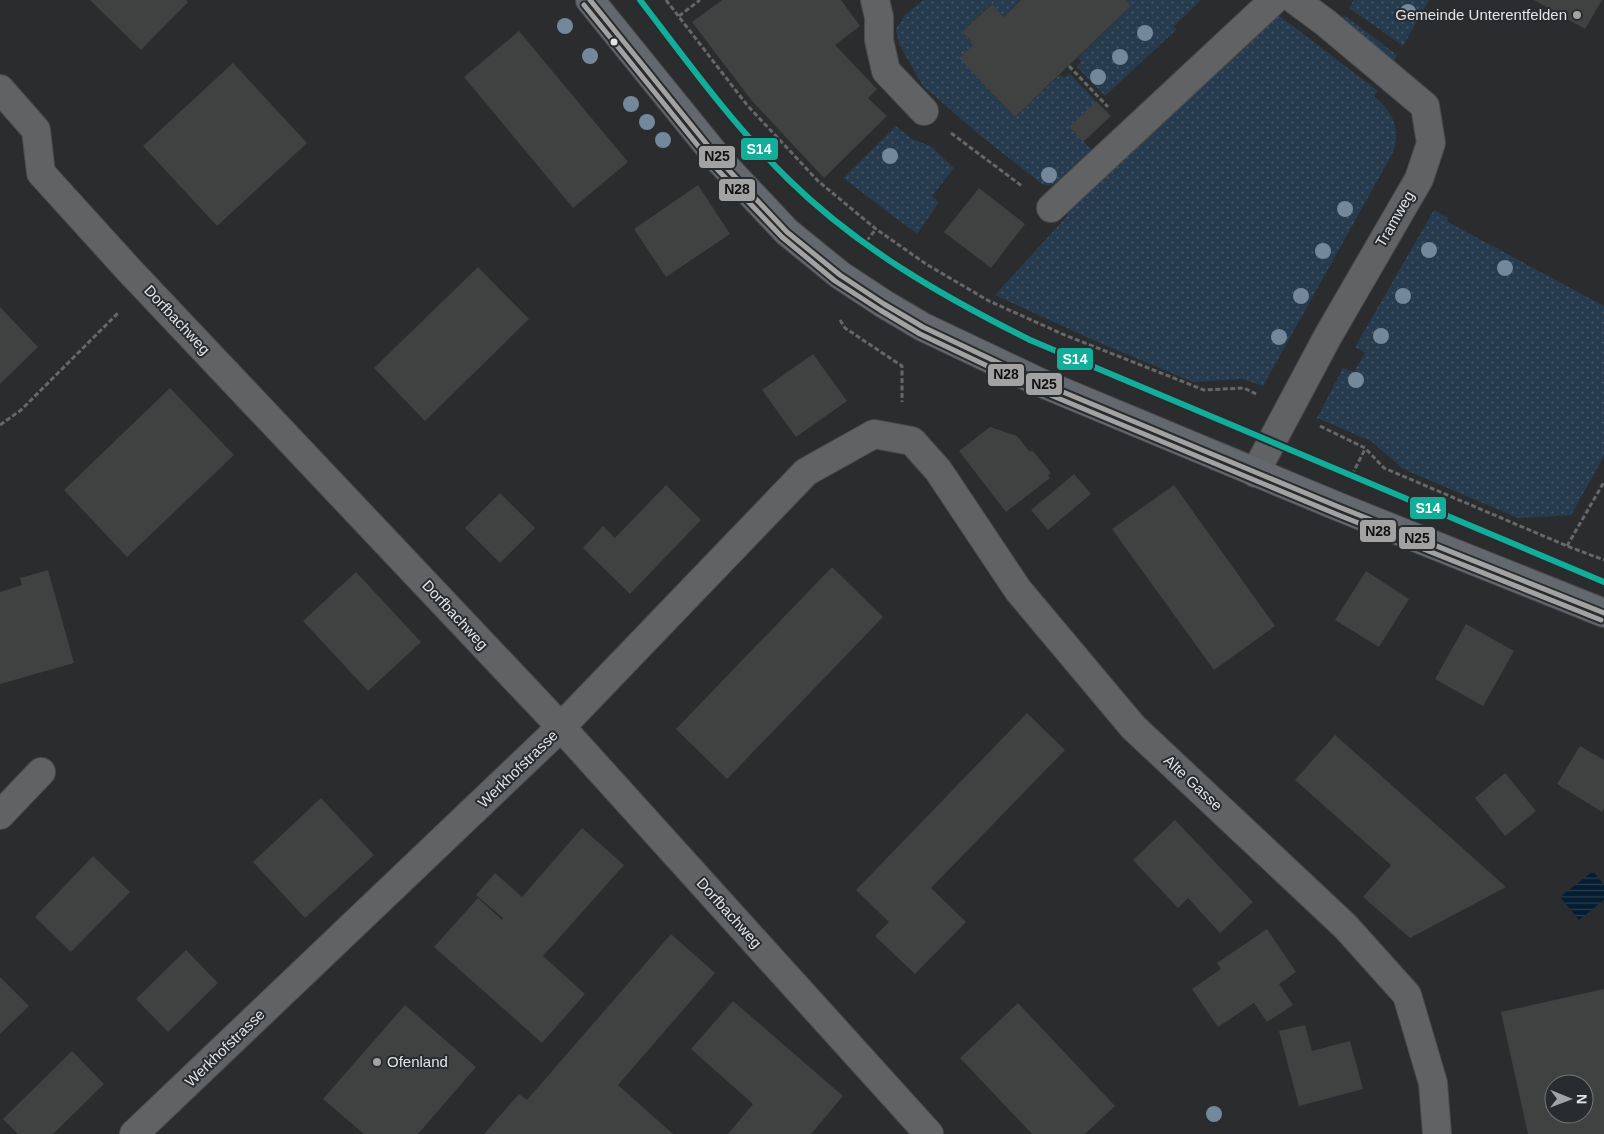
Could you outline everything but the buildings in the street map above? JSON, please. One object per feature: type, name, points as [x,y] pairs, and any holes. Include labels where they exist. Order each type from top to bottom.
[{"type":"main road","points":[[590,0],[722,163],[787,232],[840,275],[884,304],[923,327],[1030,378],[1255,473],[1604,613]]},
{"type":"street","points":[[875,0],[879,17],[879,40],[886,71],[924,112]]},
{"type":"street","points":[[1051,208],[1274,0]]},
{"type":"street","name":"Tramweg","points":[[1255,473],[1328,336],[1419,179],[1431,144],[1425,106],[1326,23],[1295,0]]},
{"type":"street","name":"Dorfbachweg","points":[[4,93],[36,130],[41,173],[145,287],[561,728],[930,1134]]},
{"type":"street","name":"Werkhofstrasse","points":[[134,1134],[561,728],[806,472],[874,434],[912,441]]},
{"type":"street","name":"Alte Gasse","points":[[912,441],[938,470],[1018,590],[1133,727],[1346,927],[1407,995],[1433,1083],[1437,1134]]},
{"type":"street","points":[[0,815],[41,772]]},
{"type":"path","points":[[666,0],[747,105],[818,181],[876,229],[926,264],[988,301],[1067,336],[1204,390],[1244,388],[1365,448],[1384,468],[1604,560]]},
{"type":"path","points":[[679,16],[700,0]]},
{"type":"path","points":[[1069,66],[1132,133]]},
{"type":"path","points":[[924,112],[1051,208]]},
{"type":"path","points":[[0,425],[21,410],[145,287]]},
{"type":"path","points":[[840,320],[845,328],[902,366],[902,402],[914,422],[912,441]]},
{"type":"path","points":[[1350,481],[1365,448]]},
{"type":"path","points":[[1567,546],[1604,482]]},
{"type":"shaded area","points":[[923,0],[1020,0],[1004,17],[991,4],[962,32],[974,44],[960,58],[1015,117],[1060,75],[1064,78],[1070,74],[1096,101],[1069,127],[1092,150],[1057,182],[1049,186],[1042,184],[982,137],[923,86],[899,44],[896,29],[905,15]]},
{"type":"shaded area","points":[[1126,0],[1201,0],[1173,27],[1177,29],[1105,96],[1077,67],[1081,61],[1078,58],[1131,6]]},
{"type":"shaded area","points":[[1354,0],[1429,0],[1403,46],[1349,8]]},
{"type":"shaded area","points":[[1272,10],[1378,91],[1374,96],[1391,116],[1396,131],[1396,139],[1391,156],[1263,386],[1242,379],[1193,382],[1093,340],[995,295],[1067,216],[1067,205]]},
{"type":"shaded area","points":[[1344,15],[1397,55],[1394,61],[1342,19]]},
{"type":"shaded area","points":[[896,126],[912,139],[931,146],[954,168],[932,196],[939,202],[917,234],[843,178]]},
{"type":"shaded area","points":[[1434,210],[1447,217],[1448,222],[1604,306],[1604,456],[1571,515],[1518,518],[1403,469],[1371,441],[1317,418],[1343,368],[1354,372],[1365,353],[1355,347]]},
{"type":"shaded area","points":[[1593,871],[1604,885],[1604,900],[1579,920],[1560,897]]},
{"type":"transit line","name":"N25","points":[[590,0],[722,163],[787,232],[840,275],[884,304],[923,327],[1039,382],[1339,507],[1604,613]]},
{"type":"transit line","name":"S14","points":[[640,0],[729,114],[788,179],[815,204],[872,249],[933,288],[1030,340],[1604,582]]},
{"type":"transit line","name":"N28","points":[[584,5],[716,168],[782,237],[835,281],[880,310],[920,334],[1036,389],[1336,514],[1601,620]]},
{"type":"place","name":"Gemeinde Unterentfelden","points":[[1577,15]]},
{"type":"place","name":"Ofenland","points":[[377,1062]]}]
